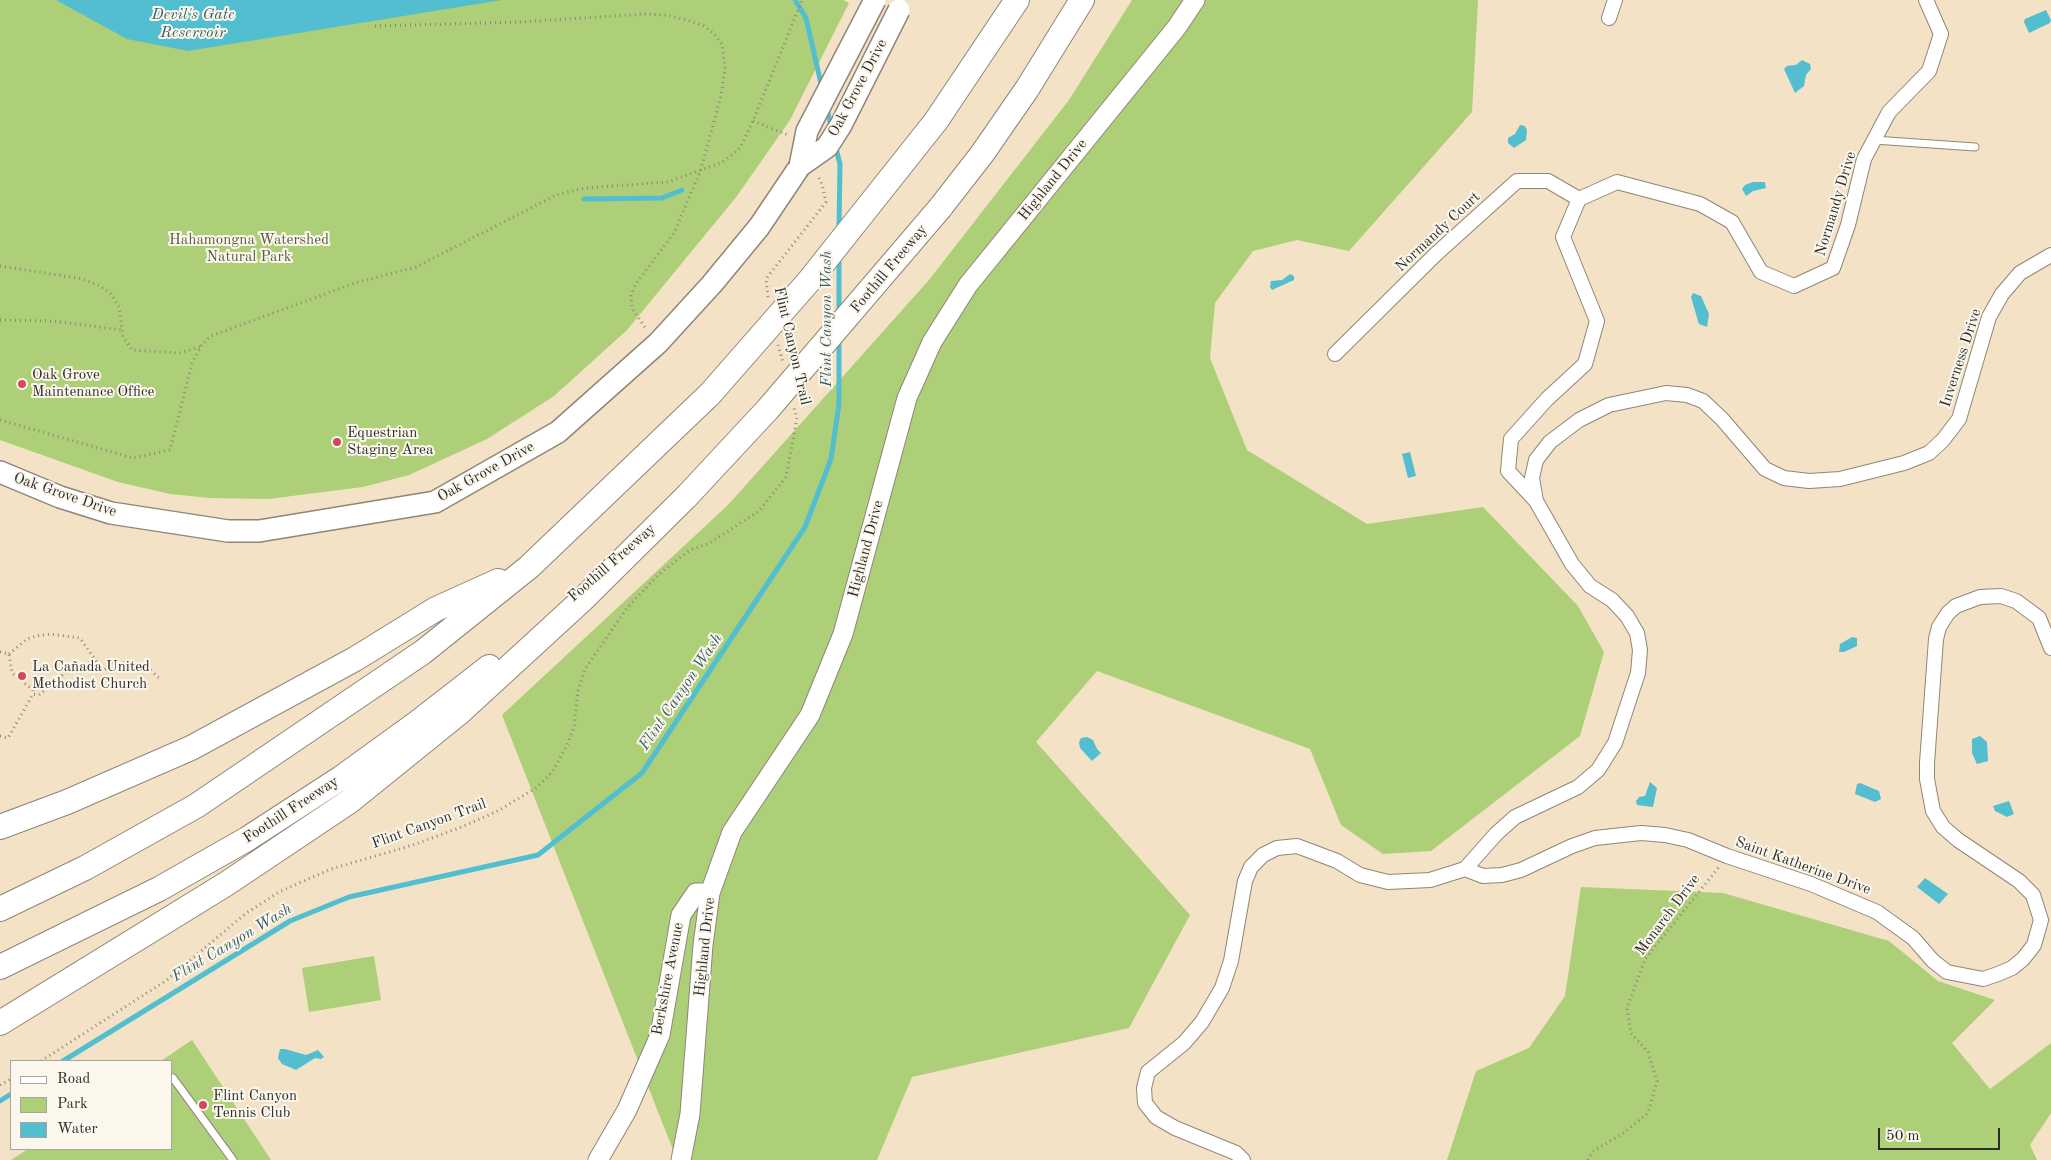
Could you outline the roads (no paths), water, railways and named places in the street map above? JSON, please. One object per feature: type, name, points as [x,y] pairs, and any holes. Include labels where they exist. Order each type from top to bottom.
[{"type":"highway","points":[[0,909],[85,868],[196,806],[423,652],[529,567],[710,394],[809,282],[936,121],[1017,0]]},
{"type":"highway","name":"Foothill Freeway","points":[[0,967],[159,889],[247,839],[340,778],[417,723],[504,655],[582,590],[687,496],[768,410],[940,208],[982,154],[1026,89],[1082,0]]},
{"type":"highway","points":[[0,1023],[226,884],[350,801],[459,713],[581,602],[687,496]]},
{"type":"highway","points":[[0,827],[67,802],[191,748],[355,659],[436,609],[529,567]]},
{"type":"main road","name":"Oak Grove Drive","points":[[800,166],[807,131],[875,0]]},
{"type":"main road","name":"Oak Grove Drive","points":[[0,472],[60,497],[111,513],[228,531],[260,531],[435,502],[558,432],[658,344],[712,284],[759,227],[800,166],[826,147],[836,132],[901,5]]},
{"type":"street","name":"Highland Drive","points":[[681,1160],[690,1114],[710,893],[732,832],[810,715],[843,634],[907,398],[932,342],[968,286],[1177,27],[1195,0]]},
{"type":"street","points":[[1609,18],[1615,0]]},
{"type":"street","name":"Normandy Drive","points":[[1580,199],[1617,182],[1700,204],[1732,222],[1761,272],[1794,286],[1833,268],[1848,225],[1864,160],[1889,112],[1929,71],[1941,34],[1926,0]]},
{"type":"street","name":"Normandy Court","points":[[1335,354],[1436,254],[1517,181],[1548,181],[1580,199]]},
{"type":"street","points":[[1536,501],[1508,471],[1511,439],[1547,399],[1586,364],[1597,321],[1564,237],[1580,199]]},
{"type":"street","name":"Inverness Drive","points":[[1465,869],[1496,834],[1516,817],[1578,787],[1598,770],[1615,743],[1638,673],[1638,641],[1627,616],[1612,600],[1590,586],[1578,571],[1536,501],[1532,478],[1536,460],[1550,442],[1579,420],[1609,406],[1666,392],[1687,395],[1703,401],[1722,419],[1765,470],[1784,478],[1809,481],[1840,479],[1904,463],[1929,453],[1943,440],[1959,420],[1989,317],[2002,294],[2020,273],[2051,255]]},
{"type":"street","name":"Saint Katherine Drive","points":[[1465,869],[1483,876],[1502,874],[1521,870],[1572,846],[1594,838],[1626,833],[1665,835],[1688,840],[1727,856],[1812,884],[1877,912],[1913,938],[1933,961],[1947,972],[1964,977],[1983,979],[2012,968],[2045,936],[2033,895],[2019,880],[1958,840],[1943,827],[1933,811],[1927,779],[1927,763],[1936,639],[1948,613],[1956,606],[1980,597],[2001,596],[2016,601],[2039,618],[2051,648]]},
{"type":"street","points":[[1243,1160],[1236,1153],[1175,1128],[1156,1117],[1145,1103],[1144,1088],[1148,1072],[1184,1043],[1202,1022],[1222,988],[1231,961],[1245,881],[1251,867],[1262,855],[1277,848],[1297,846],[1323,855],[1360,875],[1388,882],[1430,880],[1465,869]]},
{"type":"street","name":"Berkshire Avenue","points":[[598,1160],[627,1110],[660,1035],[680,915],[696,893],[710,893]]},
{"type":"lane","points":[[1874,140],[1976,147]]},
{"type":"lane","points":[[173,1078],[233,1160]]},
{"type":"water","name":"Devil's Gate Reservoir","points":[[56,0],[502,0],[188,51],[127,39]]},
{"type":"water","points":[[2046,10],[2051,20],[2050,23],[2029,33],[2024,22],[2025,19]]},
{"type":"water","points":[[1802,60],[1810,64],[1811,69],[1806,75],[1804,86],[1795,93],[1784,69],[1787,66],[1796,65]]},
{"type":"water","points":[[1520,125],[1525,126],[1527,130],[1526,140],[1514,148],[1508,143],[1508,138],[1515,134]]},
{"type":"water","points":[[1753,182],[1765,182],[1766,188],[1753,191],[1746,196],[1742,189],[1745,185]]},
{"type":"water","points":[[1290,274],[1294,276],[1294,280],[1272,290],[1270,287],[1271,281],[1282,280]]},
{"type":"water","points":[[1693,293],[1701,296],[1709,314],[1707,327],[1699,324],[1691,297]]},
{"type":"water","points":[[1410,452],[1416,476],[1408,478],[1402,454]]},
{"type":"water","points":[[1852,637],[1857,638],[1857,646],[1844,652],[1839,652],[1840,644]]},
{"type":"water","points":[[1980,736],[1987,742],[1988,761],[1977,764],[1972,753],[1972,739]]},
{"type":"water","points":[[1087,737],[1093,740],[1101,753],[1092,761],[1080,748],[1079,742],[1081,738]]},
{"type":"water","points":[[1650,782],[1657,788],[1653,807],[1637,805],[1636,801],[1639,797],[1645,796]]},
{"type":"water","points":[[1860,783],[1879,791],[1881,799],[1875,802],[1855,794],[1857,784]]},
{"type":"water","points":[[2009,801],[2014,814],[2007,817],[1995,811],[1993,806]]},
{"type":"water","points":[[1925,878],[1948,894],[1939,904],[1917,887]]},
{"type":"water","points":[[280,1049],[306,1055],[318,1050],[324,1057],[321,1059],[315,1058],[296,1070],[282,1064],[278,1058]]},
{"type":"waterway","name":"Flint Canyon Wash","points":[[795,0],[806,18],[822,88]]},
{"type":"waterway","name":"Flint Canyon Wash","points":[[827,108],[831,127]]},
{"type":"waterway","name":"Flint Canyon Wash","points":[[835,145],[840,164],[839,228]]},
{"type":"waterway","points":[[584,199],[662,198],[682,190]]},
{"type":"waterway","name":"Flint Canyon Wash","points":[[839,257],[839,313]]},
{"type":"waterway","name":"Flint Canyon Wash","points":[[65,1060],[290,921],[349,897],[538,855],[642,773],[805,527],[831,459],[839,404],[839,339]]},
{"type":"waterway","name":"Flint Canyon Wash","points":[[0,1101],[10,1095]]},
{"type":"place","name":"Oak Grove Maintenance Office","points":[[22,384]]},
{"type":"place","name":"Equestrian Staging Area","points":[[337,442]]},
{"type":"place","name":"La Cañada United Methodist Church","points":[[22,676]]},
{"type":"place","name":"Flint Canyon Tennis Club","points":[[203,1105]]},
{"type":"park label","name":"Hahamongna Watershed Natural Park","points":[[249,248]]}]
